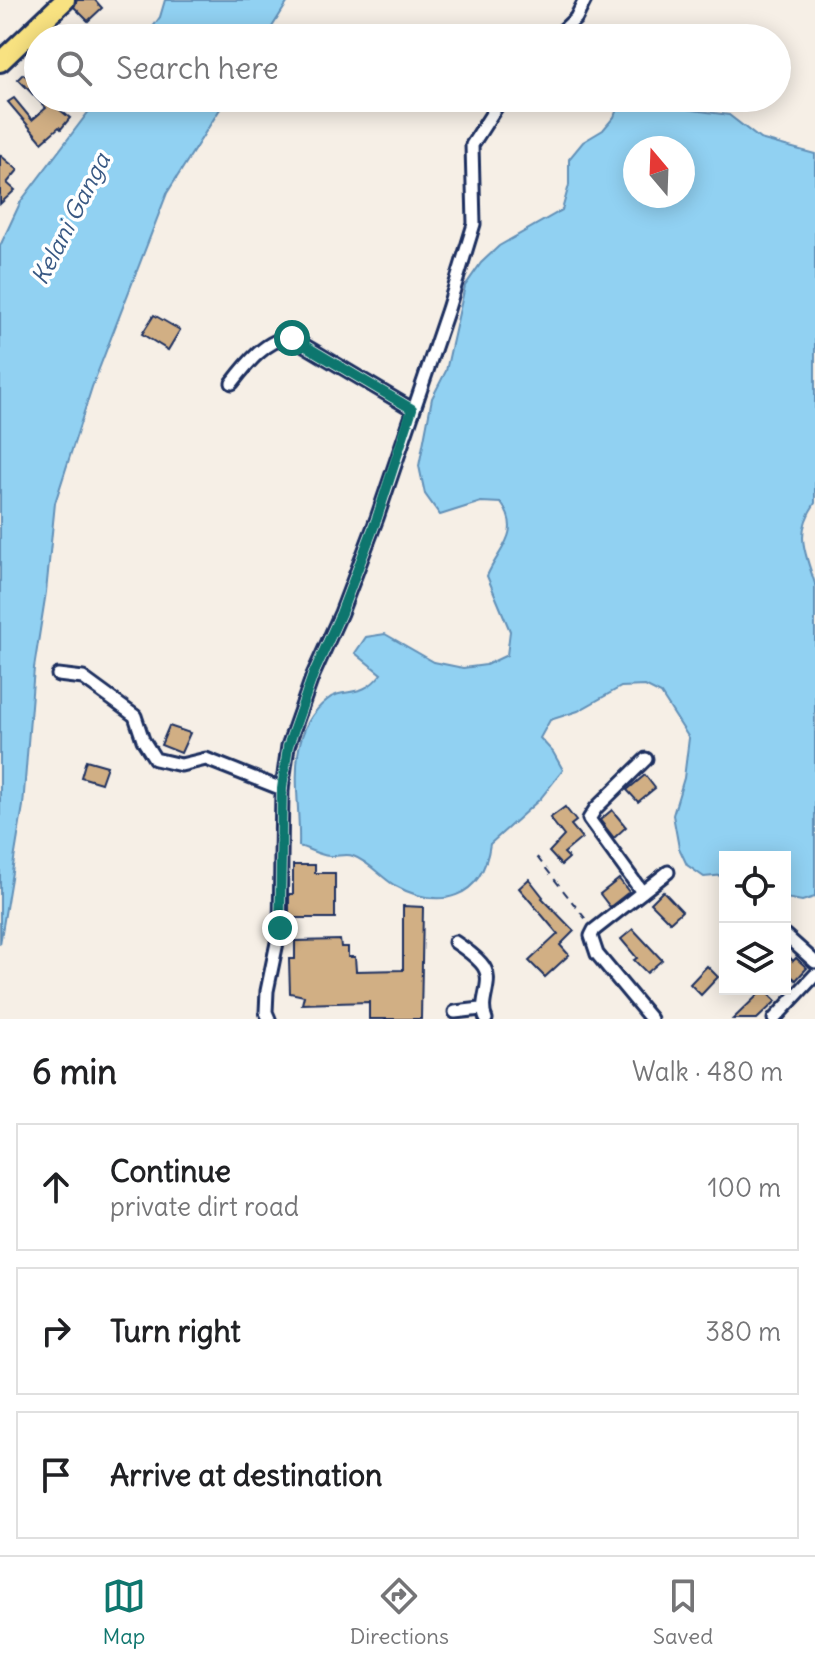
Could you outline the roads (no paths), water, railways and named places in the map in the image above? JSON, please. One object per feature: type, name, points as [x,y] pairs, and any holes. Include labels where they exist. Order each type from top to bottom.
[{"type":"main road","points":[[40,24],[65,0]]},
{"type":"main road","points":[[0,62],[24,39]]},
{"type":"street","points":[[570,24],[585,0]]},
{"type":"street","points":[[269,1019],[266,1012],[267,991],[280,928],[282,789],[288,746],[313,675],[341,613],[372,531],[448,309],[474,224],[472,145],[493,112]]},
{"type":"street","points":[[232,383],[244,367],[273,342],[284,337],[292,338],[412,409]]},
{"type":"street","points":[[58,675],[83,678],[135,716],[143,740],[155,759],[181,765],[206,759],[282,789]]},
{"type":"street","points":[[642,892],[589,819],[596,808],[646,759]]},
{"type":"street","points":[[651,1019],[592,944],[594,930],[668,872]]},
{"type":"street","points":[[791,940],[815,962]]},
{"type":"street","points":[[455,942],[480,961],[488,972],[489,982],[484,1014],[455,1012]]},
{"type":"street","points":[[774,1019],[815,975]]},
{"type":"water","points":[[165,0],[289,0],[274,24],[155,24]]},
{"type":"water","name":"Kelani Ganga","points":[[88,112],[218,112],[167,193],[92,387],[55,503],[34,668],[23,806],[0,944],[0,246],[21,201]]},
{"type":"water","points":[[616,112],[708,112],[729,115],[760,139],[815,154],[815,503],[805,524],[803,543],[815,584],[815,897],[802,901],[791,899],[791,851],[719,851],[719,876],[704,877],[687,865],[679,848],[673,815],[684,778],[689,738],[661,694],[645,686],[621,687],[578,711],[550,720],[540,738],[563,770],[540,799],[490,844],[486,863],[478,877],[469,888],[457,895],[443,898],[411,893],[353,856],[325,855],[299,846],[297,768],[304,731],[327,700],[367,687],[381,674],[355,653],[366,637],[385,634],[434,662],[463,668],[486,665],[507,655],[510,631],[487,576],[507,540],[510,523],[507,514],[501,503],[481,502],[440,515],[425,494],[419,466],[432,398],[446,371],[465,286],[481,263],[499,246],[562,210],[569,185],[569,159],[583,142],[603,130]]}]
